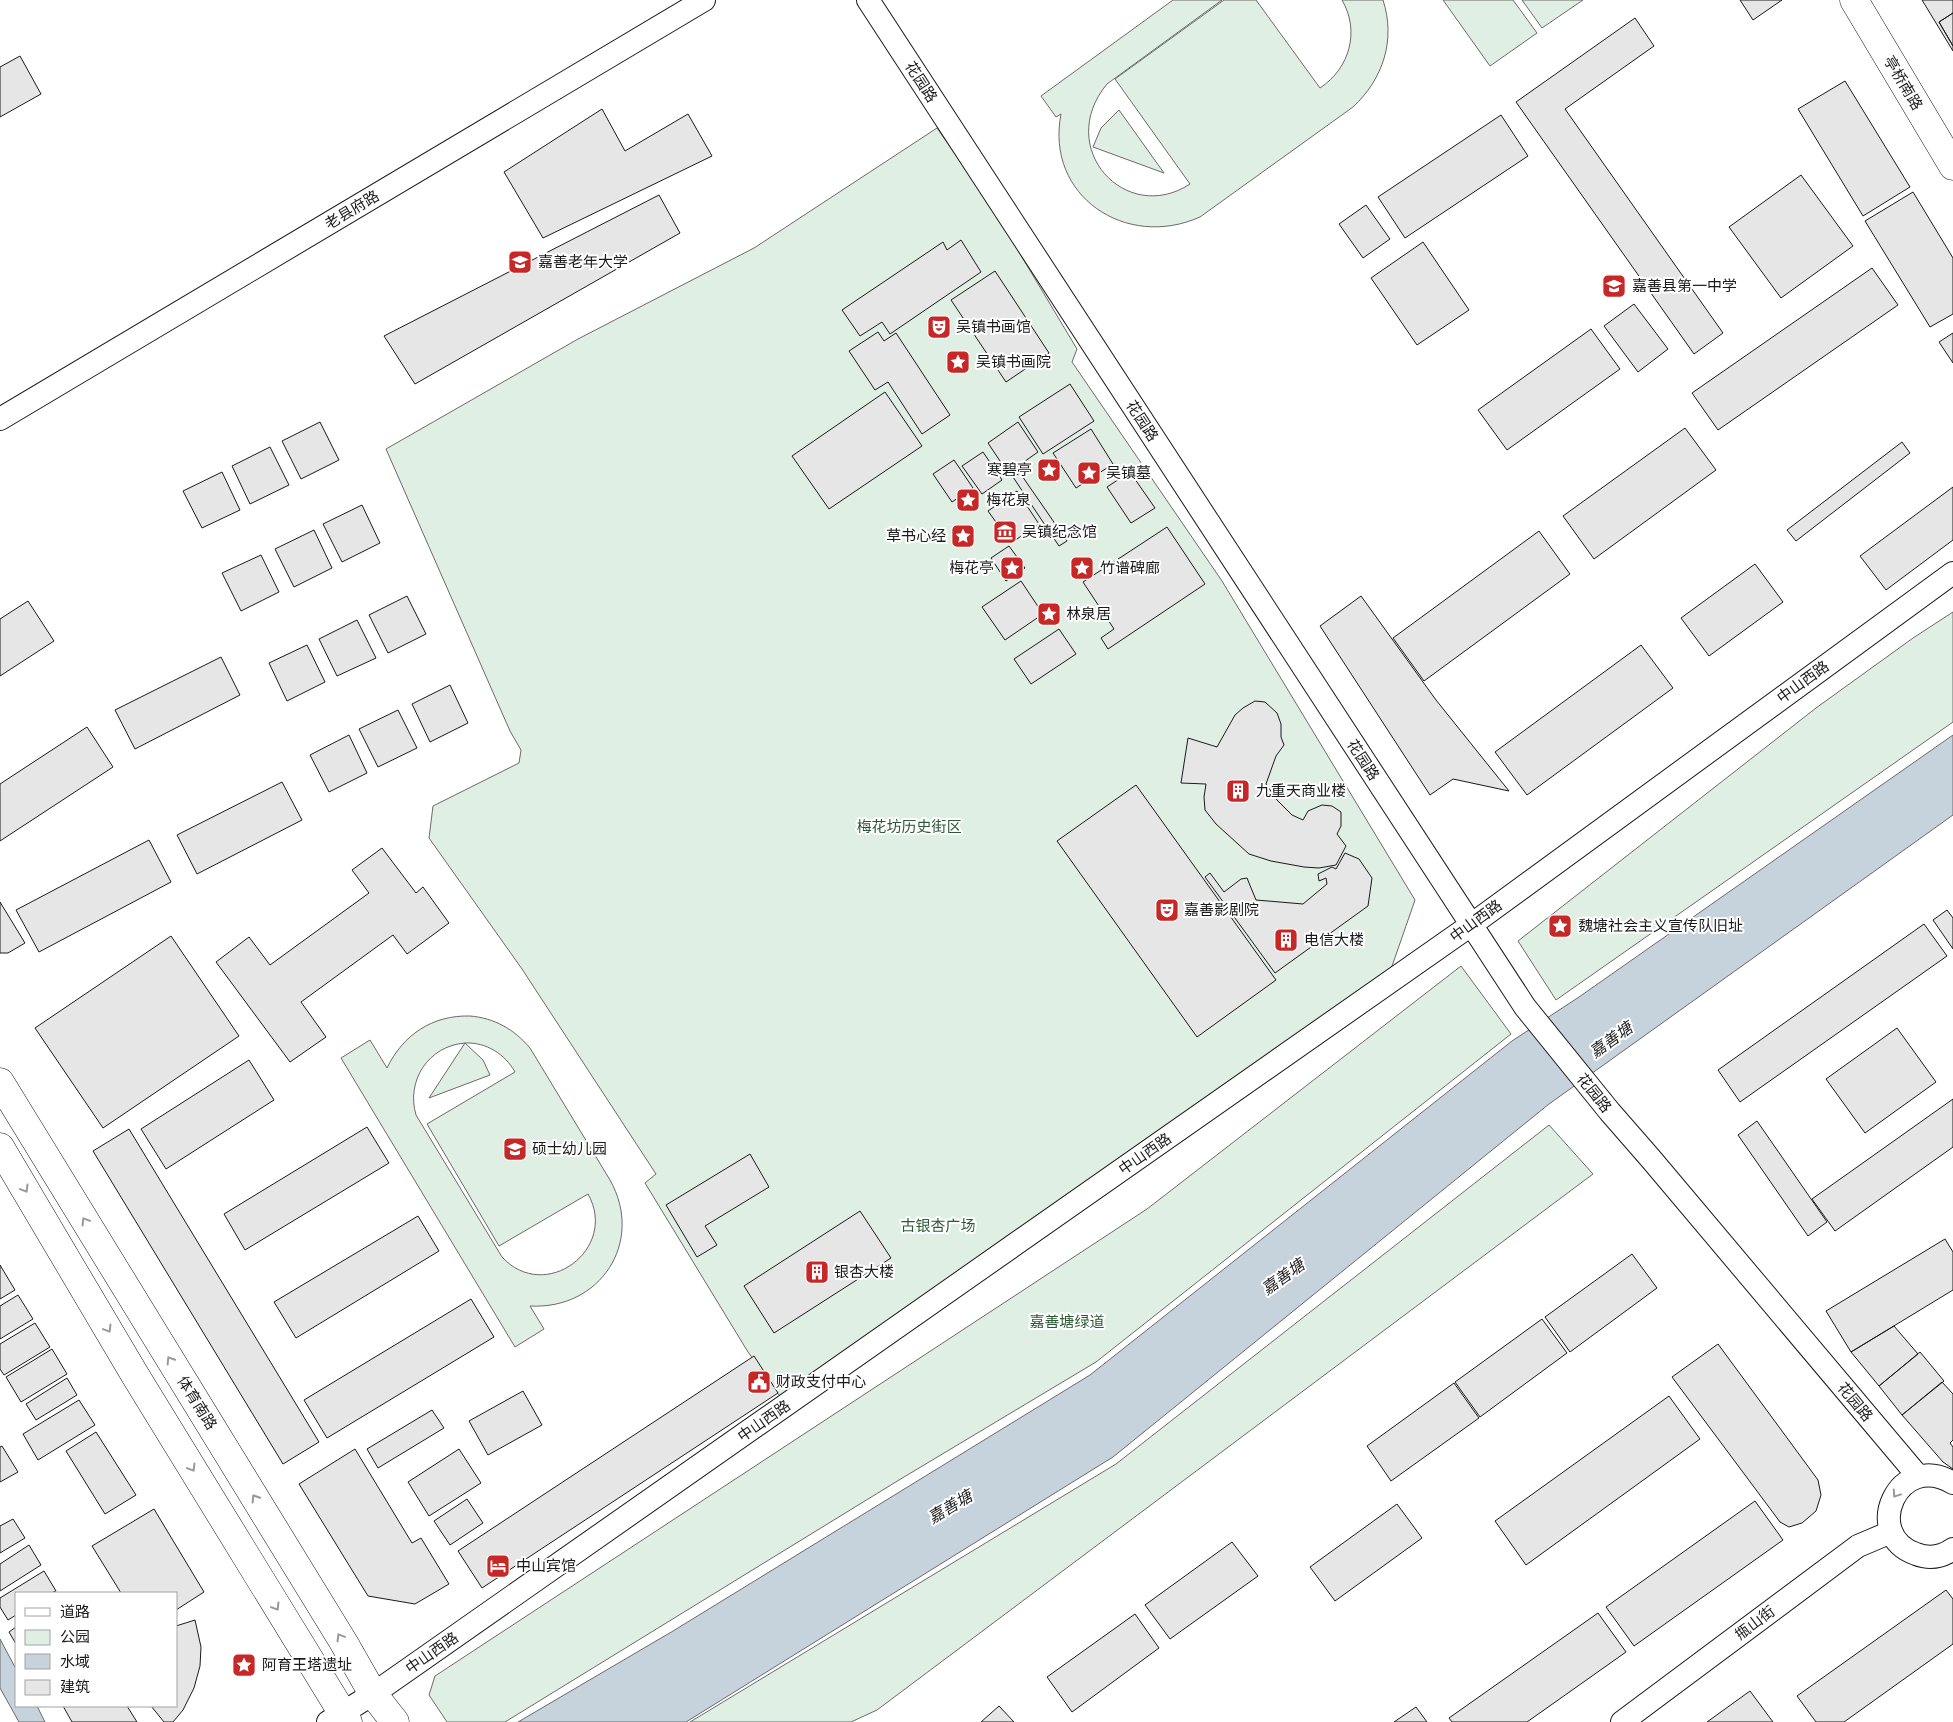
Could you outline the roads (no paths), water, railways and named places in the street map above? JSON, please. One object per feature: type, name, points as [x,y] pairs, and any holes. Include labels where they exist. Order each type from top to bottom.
[{"type":"main road","name":"亭桥南路","points":[[1854,0],[1953,166]]},
{"type":"main road","name":"体育南路","points":[[0,1082],[344,1643],[373,1694],[394,1722]]},
{"type":"main road","points":[[0,1147],[339,1719]]},
{"type":"street","name":"老县府路","points":[[0,419],[704,0]]},
{"type":"street","name":"花园路","points":[[868,0],[1525,1008],[1610,1112],[1651,1158],[1918,1476]]},
{"type":"street","name":"中山西路","points":[[339,1719],[1471,925],[1953,573]]},
{"type":"street","points":[[1953,1483],[1932,1475],[1918,1476],[1906,1482],[1896,1492],[1890,1504],[1888,1518],[1892,1532],[1899,1543],[1910,1552],[1936,1557],[1953,1549]]},
{"type":"street","name":"甁山街","points":[[1622,1722],[1858,1546],[1892,1532]]},
{"type":"water","name":"嘉善塘","points":[[1953,735],[1953,815],[1549,1104],[1113,1457],[686,1722],[518,1722],[673,1631],[1090,1375],[1512,1041],[1579,997]]},
{"type":"water","points":[[0,1639],[15,1667],[15,1707],[38,1707],[45,1722],[19,1722],[0,1688]]},
{"type":"place","name":"嘉善老年大学","points":[[520,262]]},
{"type":"place","name":"嘉善县第一中学","points":[[1614,286]]},
{"type":"place","name":"吴镇书画馆","points":[[939,327]]},
{"type":"place","name":"吴镇书画院","points":[[958,362]]},
{"type":"place","name":"寒碧亭","points":[[1049,470]]},
{"type":"place","name":"吴镇墓","points":[[1089,473]]},
{"type":"place","name":"梅花泉","points":[[968,500]]},
{"type":"place","name":"吴镇纪念馆","points":[[1005,532]]},
{"type":"place","name":"草书心经","points":[[963,536]]},
{"type":"place","name":"梅花亭","points":[[1012,568]]},
{"type":"place","name":"竹谱碑廊","points":[[1082,568]]},
{"type":"place","name":"林泉居","points":[[1049,614]]},
{"type":"place","name":"九重天商业楼","points":[[1238,791]]},
{"type":"place","name":"嘉善影剧院","points":[[1167,910]]},
{"type":"place","name":"魏塘社会主义宣传队旧址","points":[[1560,926]]},
{"type":"place","name":"电信大楼","points":[[1286,940]]},
{"type":"place","name":"硕士幼儿园","points":[[515,1149]]},
{"type":"place","name":"银杏大楼","points":[[817,1272]]},
{"type":"place","name":"财政支付中心","points":[[759,1382]]},
{"type":"place","name":"中山宾馆","points":[[498,1566]]},
{"type":"place","name":"阿育王塔遗址","points":[[244,1665]]},
{"type":"park label","name":"梅花坊历史街区","points":[[909,827]]},
{"type":"park label","name":"古银杏广场","points":[[938,1226]]},
{"type":"park label","name":"嘉善塘绿道","points":[[1067,1322]]}]
